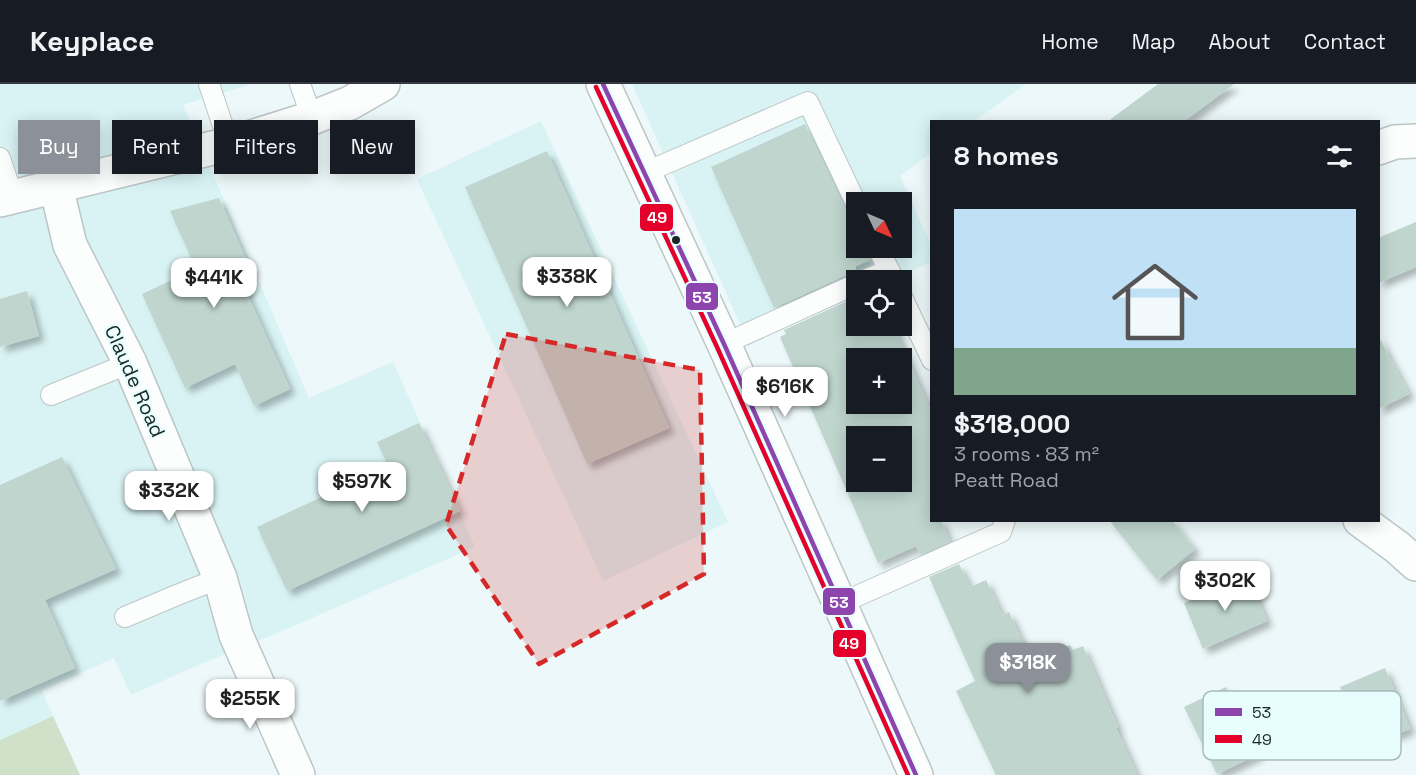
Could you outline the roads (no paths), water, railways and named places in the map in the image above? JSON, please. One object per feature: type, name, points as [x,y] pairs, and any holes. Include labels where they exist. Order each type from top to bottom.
[{"type":"street","points":[[306,120],[350,103],[383,84]]},
{"type":"street","points":[[603,84],[724,344],[916,775]]},
{"type":"street","points":[[1380,147],[1395,142],[1416,141]]},
{"type":"street","points":[[7,198],[214,148]]},
{"type":"street","name":"Claude Road","points":[[56,186],[70,246],[130,363],[220,578],[236,635],[298,775]]},
{"type":"street","points":[[1363,522],[1416,564]]},
{"type":"lane","points":[[209,84],[221,120]]},
{"type":"lane","points":[[300,84],[312,118]]},
{"type":"lane","points":[[644,173],[808,102],[851,192]]},
{"type":"lane","points":[[0,158],[7,198]]},
{"type":"lane","points":[[724,344],[846,289]]},
{"type":"lane","points":[[912,318],[930,356]]},
{"type":"lane","points":[[51,395],[130,363]]},
{"type":"lane","points":[[839,604],[1001,532],[1004,522]]},
{"type":"lane","points":[[125,617],[220,578]]}]
